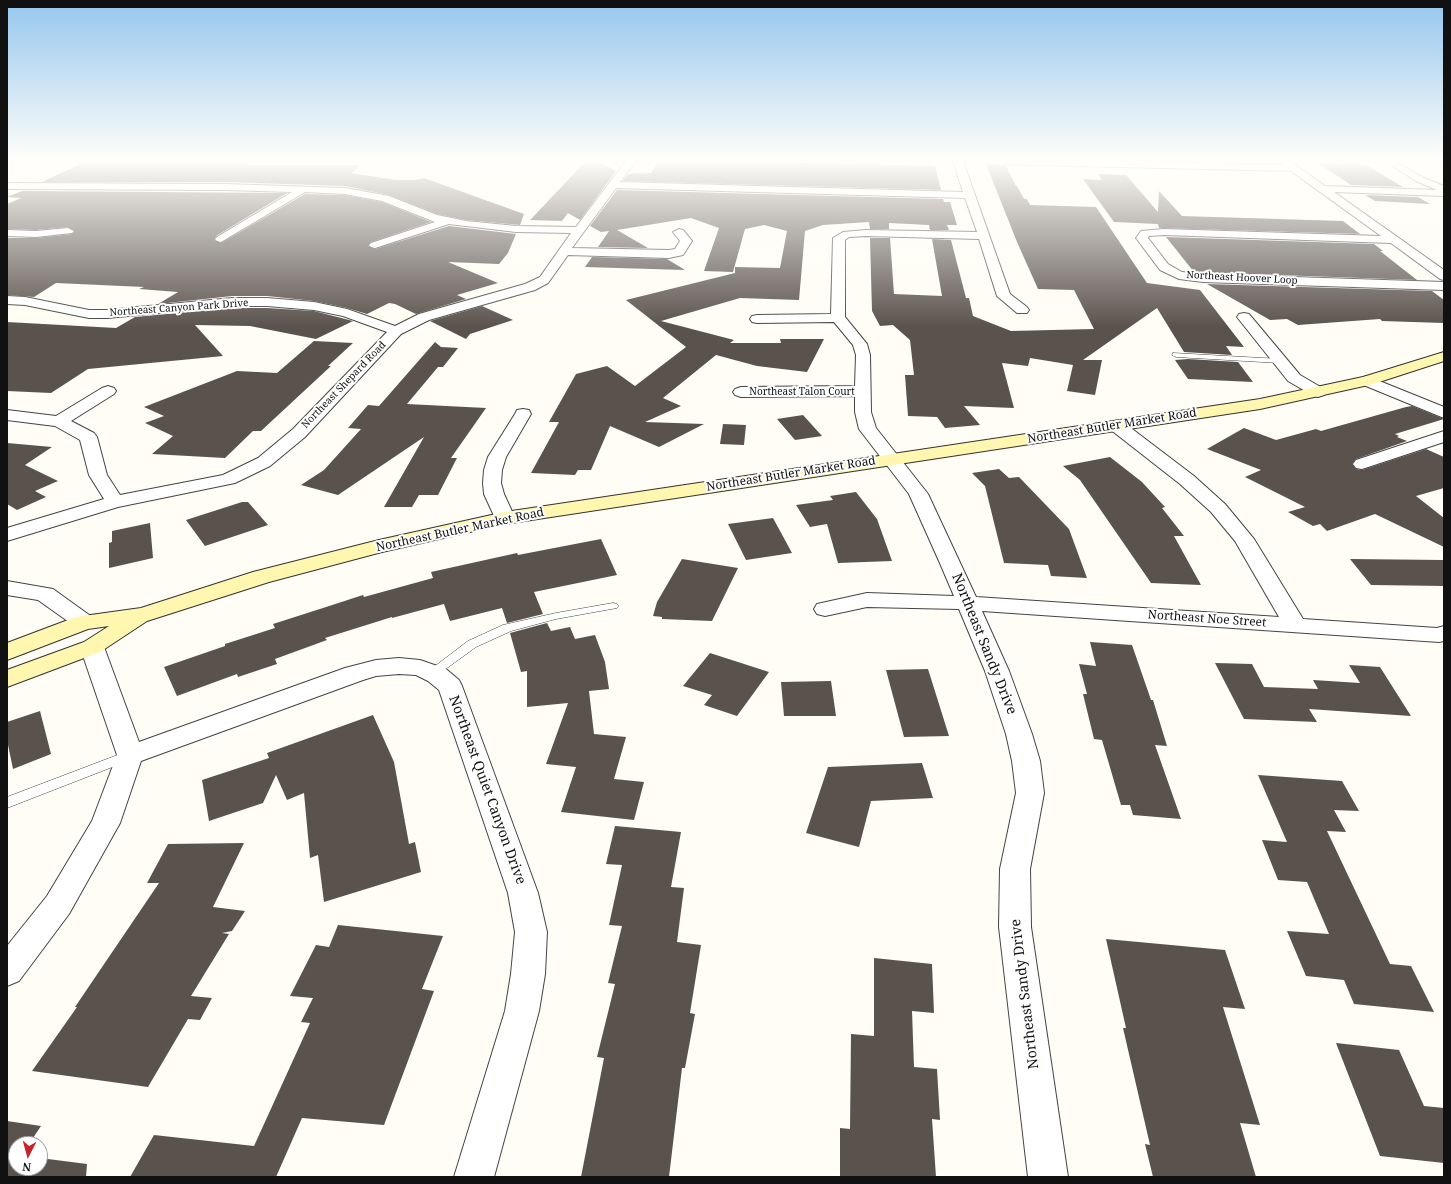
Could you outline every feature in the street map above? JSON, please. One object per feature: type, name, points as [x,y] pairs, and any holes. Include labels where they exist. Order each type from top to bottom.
[{"type":"main road","name":"Northeast Butler Market Road","points":[[7,652],[88,634],[261,577],[379,546],[504,518],[1260,404],[1367,381],[1444,356]]},
{"type":"main road","name":"Northeast Butler Market Road","points":[[7,679],[88,634]]},
{"type":"main road","points":[[7,664],[55,645],[70,636],[88,634]]},
{"type":"street","points":[[221,239],[259,216]]},
{"type":"street","points":[[430,216],[448,221],[491,227],[579,230]]},
{"type":"street","name":"Northeast Shepard Road","points":[[7,535],[76,512],[115,502],[228,479],[264,462],[299,433],[396,331],[424,318],[530,287],[544,280],[589,216]]},
{"type":"street","points":[[977,216],[1004,296],[1022,310]]},
{"type":"street","points":[[1361,216],[1444,276]]},
{"type":"street","points":[[375,244],[448,221]]},
{"type":"street","points":[[7,233],[36,234],[68,231]]},
{"type":"street","points":[[564,251],[669,254],[679,252],[686,241],[679,232]]},
{"type":"street","name":"Northeast Hoover Loop","points":[[1393,240],[1164,232],[1145,233],[1142,238],[1164,267],[1178,275],[1203,278],[1444,286]]},
{"type":"street","points":[[757,319],[838,318],[839,238],[847,234],[866,233],[984,236]]},
{"type":"street","name":"Northeast Canyon Park Drive","points":[[7,300],[25,301],[89,314],[107,314],[232,302],[268,302],[314,306],[348,313],[396,331]]},
{"type":"street","points":[[1244,317],[1294,378],[1318,392]]},
{"type":"street","name":"Northeast Sandy Drive","points":[[838,318],[860,344],[863,355],[863,412],[868,430],[918,494],[969,603],[997,671],[1019,734],[1026,761],[1030,793],[1015,869],[1015,927],[1048,1177]]},
{"type":"street","points":[[1367,381],[1444,413]]},
{"type":"street","points":[[59,421],[108,391]]},
{"type":"street","name":"Northeast Talon Court","points":[[740,392],[863,391]]},
{"type":"street","points":[[504,518],[494,494],[492,483],[493,470],[497,457],[523,414]]},
{"type":"street","points":[[7,416],[59,421],[88,438],[98,475],[115,502]]},
{"type":"street","points":[[1117,426],[1186,480],[1218,508],[1244,539],[1295,625]]},
{"type":"street","points":[[1362,464],[1444,436]]},
{"type":"street","points":[[7,588],[45,594],[88,634],[130,755],[106,823],[58,905],[7,972]]},
{"type":"street","name":"Northeast Noe Street","points":[[825,609],[868,600],[969,603],[1442,636]]},
{"type":"street","name":"Northeast Quiet Canyon Drive","points":[[130,755],[354,674],[376,668],[399,666],[420,668],[437,675],[450,686],[523,892],[531,932],[528,974],[522,1011],[474,1177]]},
{"type":"lane","points":[[1176,355],[1280,361]]},
{"type":"lane","points":[[432,673],[472,644],[507,628],[556,616],[613,606]]},
{"type":"lane","points":[[7,803],[130,755]]},
{"type":"building","points":[[7,216],[249,216],[216,236],[214,240],[221,243],[267,216],[417,216],[431,222],[371,242],[368,246],[375,249],[449,226],[516,234],[508,253],[499,264],[448,262],[498,283],[457,295],[466,299],[416,314],[395,304],[389,303],[367,314],[314,301],[267,296],[232,296],[158,304],[178,292],[139,289],[144,287],[56,283],[34,297],[7,295],[7,238],[36,238],[72,234],[75,231],[68,227],[36,230],[7,229]]},
{"type":"building","points":[[448,216],[523,216],[520,225],[466,220]]},
{"type":"building","points":[[534,216],[566,216],[562,221],[530,220]]},
{"type":"building","points":[[574,216],[583,216],[580,220]]},
{"type":"building","points":[[597,216],[954,216],[957,225],[947,225],[949,230],[930,230],[929,225],[889,223],[889,229],[870,229],[869,222],[823,225],[805,231],[799,300],[740,298],[661,321],[734,340],[730,343],[781,343],[780,339],[824,339],[807,372],[757,366],[716,355],[663,398],[681,406],[645,422],[704,424],[659,447],[610,426],[591,470],[578,470],[575,475],[531,473],[559,422],[549,422],[576,374],[607,366],[635,386],[686,347],[626,300],[735,273],[735,267],[780,268],[787,231],[764,225],[745,229],[733,272],[704,271],[719,228],[691,218],[617,230],[648,248],[598,247],[609,231],[601,232],[590,226]]},
{"type":"building","points":[[1007,216],[1102,216],[1147,283],[1200,290],[1244,347],[1226,346],[1232,355],[1184,352],[1157,308],[1083,360],[1102,360],[1095,395],[1067,391],[1073,365],[1030,358],[1028,366],[1002,363],[1014,408],[964,406],[980,425],[945,428],[937,417],[908,416],[905,375],[914,375],[910,340],[893,325],[880,326],[872,311],[870,238],[890,238],[894,294],[942,296],[932,239],[951,240],[966,298],[969,298],[973,316],[1011,331],[1094,329],[1074,290],[1038,289]]},
{"type":"building","points":[[1110,216],[1190,216],[1343,221],[1360,234],[1159,228],[1158,224],[1114,222]]},
{"type":"building","points":[[1166,237],[1374,244],[1383,251],[1380,251],[1417,280],[1194,272]]},
{"type":"building","points":[[592,257],[667,259],[685,270],[585,267]]},
{"type":"building","points":[[1207,284],[1432,291],[1444,300],[1444,323],[1382,321],[1380,319],[1298,325],[1287,319],[1270,320]]},
{"type":"building","points":[[482,306],[513,320],[470,334],[466,339],[430,321]]},
{"type":"building","points":[[232,308],[267,308],[314,311],[353,321],[316,339],[250,326],[195,325],[223,356],[88,369],[51,393],[7,391],[7,322],[116,328],[135,317]]},
{"type":"building","points":[[314,341],[353,343],[328,366],[331,366],[261,431],[253,431],[225,458],[152,454],[173,436],[145,423],[164,416],[144,407],[237,371],[277,373]]},
{"type":"building","points":[[435,342],[441,347],[458,348],[443,367],[438,367],[407,404],[486,408],[451,458],[457,458],[438,495],[419,495],[412,507],[384,507],[424,437],[338,495],[301,485],[324,470],[361,429],[348,428],[368,405],[379,406]]},
{"type":"building","points":[[1188,359],[1238,362],[1253,382],[1188,379],[1175,360]]},
{"type":"building","points":[[1412,406],[1444,419],[1395,434],[1399,436],[1397,437],[1407,441],[1356,459],[1352,464],[1356,469],[1362,470],[1426,449],[1444,457],[1444,488],[1416,496],[1444,518],[1444,547],[1375,514],[1327,531],[1320,524],[1313,526],[1288,512],[1305,507],[1245,477],[1261,470],[1207,449],[1244,428],[1276,440],[1316,429],[1321,431]]},
{"type":"building","points":[[803,415],[822,436],[795,440],[777,419]]},
{"type":"building","points":[[723,424],[746,425],[744,445],[720,444]]},
{"type":"building","points":[[7,443],[52,447],[25,465],[58,481],[35,491],[46,497],[17,510],[7,504]]},
{"type":"building","points":[[1110,457],[1142,482],[1165,507],[1162,508],[1184,536],[1174,536],[1201,585],[1151,583],[1080,480],[1063,466]]},
{"type":"building","points":[[999,469],[1009,478],[1019,477],[1069,529],[1087,578],[1051,576],[1048,565],[1004,563],[985,486],[972,473]]},
{"type":"building","points":[[856,492],[877,519],[892,561],[838,563],[827,524],[810,527],[796,505],[833,500],[830,496]]},
{"type":"building","points":[[242,502],[248,502],[268,525],[205,546],[186,520]]},
{"type":"building","points":[[773,518],[792,553],[746,560],[728,524]]},
{"type":"building","points":[[150,523],[153,558],[109,568],[109,543],[112,542],[112,531]]},
{"type":"building","points":[[601,539],[617,575],[534,592],[543,614],[507,623],[502,608],[450,621],[444,604],[392,617],[325,638],[327,640],[275,659],[277,664],[238,677],[237,674],[177,696],[164,667],[225,646],[225,644],[275,628],[273,624],[363,595],[364,597],[433,578],[431,572],[517,553],[518,555]]},
{"type":"building","points":[[682,559],[738,568],[712,621],[662,619],[662,617],[653,616],[657,602]]},
{"type":"building","points":[[1350,559],[1444,560],[1444,586],[1371,585]]},
{"type":"building","points":[[547,623],[551,631],[570,627],[575,639],[595,635],[605,662],[609,689],[589,691],[594,734],[626,737],[614,779],[644,782],[634,820],[561,812],[576,767],[546,764],[568,703],[527,707],[527,671],[521,672],[510,633]]},
{"type":"building","points":[[1090,642],[1132,645],[1151,700],[1153,700],[1167,746],[1155,745],[1181,819],[1133,815],[1130,805],[1121,805],[1102,740],[1094,739],[1083,694],[1087,694],[1079,664],[1096,666]]},
{"type":"building","points":[[710,653],[769,672],[737,716],[704,705],[712,695],[683,686]]},
{"type":"building","points":[[1215,663],[1252,664],[1264,687],[1318,689],[1313,680],[1360,683],[1349,665],[1380,667],[1411,716],[1309,709],[1317,722],[1244,719]]},
{"type":"building","points":[[928,669],[949,736],[904,737],[886,670]]},
{"type":"building","points":[[831,681],[836,716],[784,716],[781,682]]},
{"type":"building","points":[[40,711],[51,754],[13,769],[7,740],[7,722]]},
{"type":"building","points":[[373,715],[394,762],[409,844],[415,842],[421,872],[324,902],[318,855],[310,858],[304,793],[287,800],[276,775],[263,803],[209,821],[202,780],[269,758],[267,753]]},
{"type":"building","points":[[922,763],[933,798],[871,801],[859,847],[806,833],[828,767]]},
{"type":"building","points":[[1258,775],[1342,781],[1359,811],[1334,810],[1346,832],[1327,831],[1390,964],[1411,966],[1434,1012],[1354,1004],[1344,980],[1306,976],[1287,931],[1329,934],[1307,882],[1278,880],[1262,840],[1287,842]]},
{"type":"building","points":[[615,826],[681,832],[671,887],[684,888],[677,942],[701,945],[690,1013],[695,1014],[685,1068],[682,1068],[669,1177],[581,1177],[604,1058],[597,1057],[615,984],[608,983],[622,926],[609,925],[622,865],[606,864]]},
{"type":"building","points":[[244,843],[213,907],[245,911],[232,931],[222,933],[229,934],[191,996],[212,998],[200,1020],[188,1019],[148,1087],[32,1071],[77,1007],[75,1007],[159,883],[147,883],[168,844]]},
{"type":"building","points":[[338,925],[443,936],[422,989],[434,991],[384,1125],[302,1118],[276,1177],[130,1177],[154,1135],[254,1146],[310,1023],[301,1022],[313,998],[290,996],[316,945],[329,947]]},
{"type":"building","points":[[1106,939],[1225,950],[1245,1009],[1223,1007],[1260,1125],[1240,1123],[1256,1177],[1153,1177],[1145,1144],[1150,1145],[1123,1028],[1126,1028]]},
{"type":"building","points":[[874,958],[932,964],[934,1013],[912,1011],[914,1067],[937,1069],[940,1120],[932,1119],[936,1177],[840,1177],[840,1128],[850,1129],[851,1034],[874,1036]]},
{"type":"building","points":[[1336,1043],[1399,1050],[1424,1106],[1444,1108],[1444,1163],[1380,1156]]},
{"type":"building","points":[[7,1121],[41,1126],[34,1136],[8,1136],[8,1176],[48,1176],[48,1159],[87,1164],[86,1177],[7,1177]]}]
